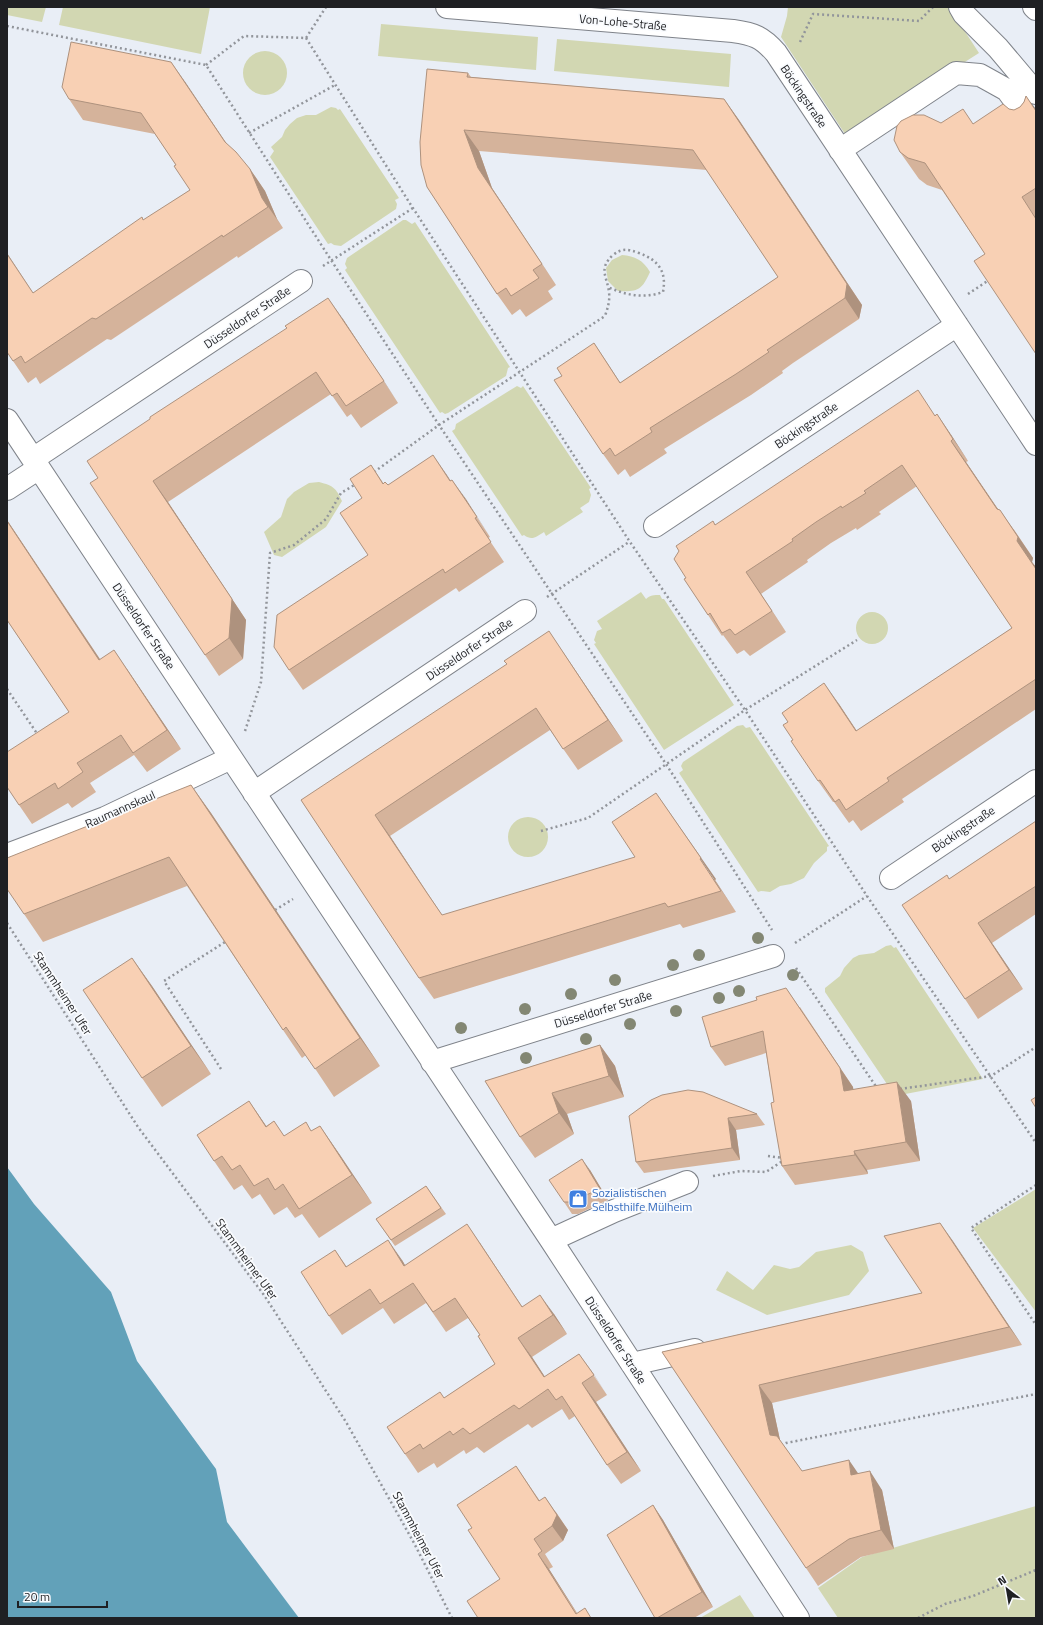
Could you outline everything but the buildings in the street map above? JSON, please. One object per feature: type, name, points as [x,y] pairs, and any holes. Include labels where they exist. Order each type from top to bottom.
[{"type":"street","name":"Von-Lohe-Straße","points":[[447,7],[752,34]]},
{"type":"street","points":[[962,10],[1007,90],[1032,124]]},
{"type":"street","points":[[962,10],[998,48],[1036,93]]},
{"type":"street","name":"Böckingstraße","points":[[752,34],[765,41],[786,69],[1036,444]]},
{"type":"street","points":[[840,150],[956,73],[980,75],[1007,90]]},
{"type":"street","name":"Düsseldorfer Straße","points":[[36,464],[302,281]]},
{"type":"street","name":"Böckingstraße","points":[[655,526],[952,317]]},
{"type":"street","name":"Düsseldorfer Straße","points":[[7,420],[551,1240],[798,1618]]},
{"type":"street","points":[[7,489],[36,464]]},
{"type":"street","name":"Düsseldorfer Straße","points":[[254,793],[525,611]]},
{"type":"street","name":"Raumannskaul","points":[[7,855],[105,818],[231,758]]},
{"type":"street","name":"Böckingstraße","points":[[891,878],[1036,781]]},
{"type":"street","name":"Düsseldorfer Straße","points":[[432,1062],[779,953]]},
{"type":"street","points":[[551,1240],[614,1211],[687,1182]]},
{"type":"street","points":[[632,1364],[718,1345]]},
{"type":"path","points":[[306,38],[326,7]]},
{"type":"path","points":[[786,69],[813,14],[919,22],[934,7]]},
{"type":"path","points":[[7,26],[206,65],[439,425],[666,764],[779,953],[879,1092]]},
{"type":"path","points":[[206,65],[244,36],[306,38]]},
{"type":"path","points":[[306,38],[413,208],[630,542],[744,710],[866,896],[991,1076],[1036,1144]]},
{"type":"path","points":[[249,132],[335,85]]},
{"type":"path","points":[[302,281],[331,260],[413,208]]},
{"type":"path","points":[[369,476],[439,425],[605,316],[609,305],[608,287],[604,276],[604,268],[613,256],[623,249],[629,249],[650,257],[655,261],[663,275],[663,292],[653,296],[630,295],[608,287]]},
{"type":"path","points":[[952,317],[993,278]]},
{"type":"path","points":[[231,758],[243,735],[261,682],[270,553],[294,544],[326,519],[341,493],[357,483]]},
{"type":"path","points":[[525,611],[655,526]]},
{"type":"path","points":[[541,831],[588,818],[744,710],[857,640]]},
{"type":"path","points":[[7,689],[42,741]]},
{"type":"path","points":[[779,953],[891,878]]},
{"type":"path","name":"Stammheimer Ufer","points":[[7,923],[138,1127],[264,1295],[346,1422],[414,1542],[452,1618]]},
{"type":"path","points":[[221,1069],[164,981],[226,942]]},
{"type":"path","points":[[894,1090],[991,1076],[1036,1047]]},
{"type":"path","points":[[687,1182],[741,1171],[766,1172],[785,1159],[768,1156]]},
{"type":"path","points":[[1036,1185],[971,1228],[1036,1325]]},
{"type":"path","points":[[781,1446],[786,1443],[1036,1394]]},
{"type":"path","points":[[918,1618],[945,1604],[973,1596],[1036,1570]]},
{"type":"green space","points":[[7,7],[46,7],[42,22],[7,15]]},
{"type":"green space","points":[[63,7],[210,7],[201,54],[59,25]]},
{"type":"green space","points":[[788,7],[949,7],[979,53],[847,137],[781,37]]},
{"type":"green space","points":[[381,24],[538,37],[536,70],[378,56]]},
{"type":"green space","points":[[557,39],[731,54],[729,87],[554,71]]},
{"type":"green space","points":[[265,51],[277,55],[283,61],[287,73],[283,85],[277,91],[265,95],[253,91],[247,85],[243,73],[247,61],[253,55]]},
{"type":"green space","points":[[331,107],[338,110],[340,109],[399,198],[395,200],[397,204],[396,209],[341,246],[331,243],[328,244],[270,157],[274,151],[271,147],[282,137],[285,130],[297,118],[306,115],[316,115]]},
{"type":"green space","points":[[403,220],[406,220],[412,224],[415,222],[510,367],[508,368],[506,376],[445,414],[442,412],[440,413],[345,270],[347,268],[345,264],[347,258]]},
{"type":"green space","points":[[622,255],[631,256],[638,259],[650,272],[642,286],[638,289],[618,291],[608,281],[606,268],[612,260]]},
{"type":"green space","points":[[517,386],[521,388],[523,386],[591,488],[589,489],[591,495],[589,502],[580,508],[583,512],[546,536],[544,532],[534,538],[529,538],[524,535],[522,536],[452,431],[455,429],[456,424]]},
{"type":"green space","points":[[319,482],[334,488],[342,501],[326,527],[282,557],[274,555],[264,532],[281,517],[287,499],[294,492],[309,483]]},
{"type":"green space","points":[[641,592],[646,599],[652,596],[660,595],[662,599],[664,599],[734,705],[664,750],[594,644],[596,643],[594,640],[597,631],[602,629],[597,621]]},
{"type":"green space","points":[[869,612],[875,612],[884,616],[888,628],[884,640],[875,644],[869,644],[860,640],[856,631],[856,625],[860,616]]},
{"type":"green space","points":[[743,725],[746,728],[750,727],[829,846],[827,847],[827,851],[814,863],[804,878],[791,884],[780,886],[770,892],[758,892],[679,773],[683,770],[681,766],[683,762],[737,726]]},
{"type":"green space","points":[[532,817],[539,820],[545,826],[548,837],[547,845],[539,854],[532,857],[524,857],[517,854],[509,845],[508,833],[511,826],[520,818]]},
{"type":"green space","points":[[891,945],[894,948],[896,947],[983,1079],[895,1096],[825,992],[825,988],[840,976],[844,968],[853,958],[859,955],[874,953],[886,946]]},
{"type":"green space","points":[[1036,1189],[1036,1312],[973,1228]]},
{"type":"green space","points":[[851,1245],[863,1252],[869,1271],[849,1295],[767,1315],[716,1290],[727,1271],[753,1290],[774,1265],[790,1269],[799,1267],[816,1252]]},
{"type":"green space","points":[[1036,1506],[1036,1618],[838,1618],[818,1588],[862,1557]]},
{"type":"green space","points":[[740,1595],[755,1618],[700,1618]]},
{"type":"water","points":[[7,1167],[34,1204],[111,1292],[137,1361],[216,1469],[227,1522],[299,1618],[7,1618]]},
{"type":"place","name":"Sozialistischen Selbsthilfe Mülheim","points":[[578,1199]]}]
